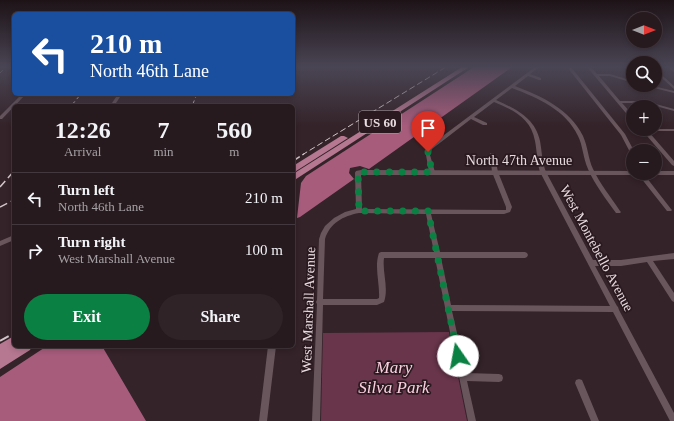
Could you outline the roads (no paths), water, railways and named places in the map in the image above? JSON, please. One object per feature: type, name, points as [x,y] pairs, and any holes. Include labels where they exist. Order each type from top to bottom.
[{"type":"highway","name":"US 60","points":[[295,169],[426,87]]},
{"type":"highway","name":"US 60","points":[[295,178],[436,87]]},
{"type":"highway","points":[[295,172],[305,165],[309,160]]},
{"type":"highway","points":[[0,351],[12,343]]},
{"type":"highway","points":[[0,363],[23,348]]},
{"type":"street","points":[[432,172],[428,155],[430,148],[511,87]]},
{"type":"street","points":[[513,87],[551,104],[569,119],[578,131],[588,164],[618,212]]},
{"type":"street","points":[[585,87],[623,135],[628,144]]},
{"type":"street","points":[[606,87],[626,110]]},
{"type":"street","points":[[662,89],[674,92]]},
{"type":"street","points":[[14,104],[22,96]]},
{"type":"street","name":"West Montebello Avenue","points":[[493,100],[518,112],[531,123],[537,137],[540,163],[543,172],[674,421]]},
{"type":"street","points":[[551,104],[557,102]]},
{"type":"street","points":[[619,102],[645,102],[674,110]]},
{"type":"street","points":[[0,118],[12,106]]},
{"type":"street","points":[[470,117],[485,124]]},
{"type":"street","points":[[662,130],[674,130]]},
{"type":"street","points":[[649,136],[674,164]]},
{"type":"street","points":[[492,154],[495,172]]},
{"type":"street","name":"West Marshall Avenue","points":[[316,421],[319,302],[323,233],[328,226],[341,216],[350,212],[359,211],[508,211],[509,207],[495,172]]},
{"type":"street","points":[[358,173],[359,211]]},
{"type":"street","name":"North 47th Avenue","points":[[358,173],[626,173]]},
{"type":"street","points":[[662,173],[674,173]]},
{"type":"street","points":[[645,180],[669,210]]},
{"type":"street","points":[[428,211],[472,421]]},
{"type":"street","points":[[0,244],[12,238]]},
{"type":"street","points":[[319,302],[377,302],[382,300],[380,261],[382,256],[525,256]]},
{"type":"street","points":[[592,263],[620,263],[674,256]]},
{"type":"street","points":[[648,259],[674,299]]},
{"type":"street","points":[[448,308],[616,309]]},
{"type":"street","points":[[263,421],[272,348]]},
{"type":"street","points":[[463,378],[499,378]]},
{"type":"street","points":[[579,383],[595,421]]},
{"type":"railway","points":[[302,155],[414,87]]},
{"type":"railway","points":[[73,104],[79,96]]},
{"type":"railway","points":[[193,104],[196,96]]},
{"type":"railway","points":[[295,160],[304,154]]},
{"type":"railway","points":[[0,187],[12,173]]},
{"type":"railway","points":[[0,207],[12,201]]},
{"type":"railway","points":[[0,341],[12,334]]},
{"type":"park label","name":"Mary Silva Park","points":[[394,377]]}]
